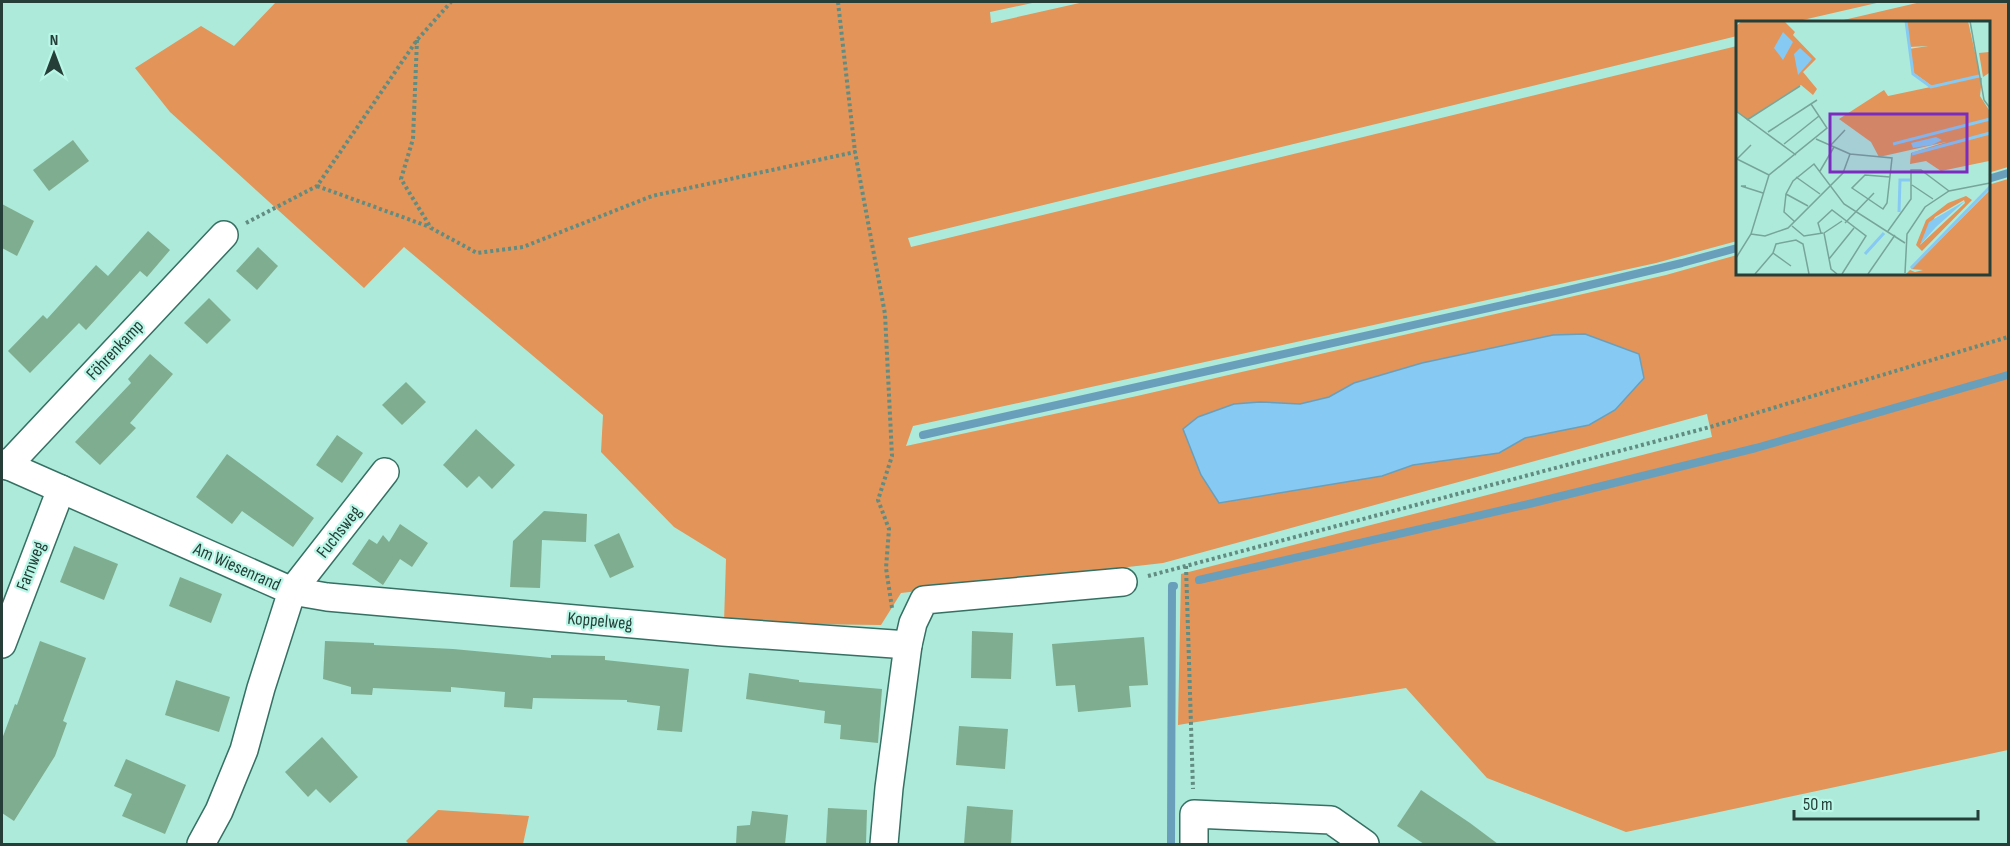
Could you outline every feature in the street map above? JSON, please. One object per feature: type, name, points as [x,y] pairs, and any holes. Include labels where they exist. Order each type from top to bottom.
[{"type":"street","name":"Föhrenkamp","points":[[4,465],[224,235]]},
{"type":"street","name":"Am Wiesenrand","points":[[4,465],[292,591],[244,750],[219,811],[201,844]]},
{"type":"street","name":"Fuchsweg","points":[[292,591],[385,472]]},
{"type":"street","name":"Farnweg","points":[[2,644],[61,489]]},
{"type":"street","points":[[884,844],[889,788],[911,634],[924,600],[1124,582]]},
{"type":"street","name":"Koppelweg","points":[[292,591],[327,597],[723,632],[911,634]]},
{"type":"street","points":[[1194,844],[1194,814],[1331,820],[1365,844]]},
{"type":"path","points":[[224,235],[317,186],[417,40],[451,2]]},
{"type":"path","points":[[838,2],[855,152],[885,314],[892,456],[878,500],[889,529],[886,568],[894,616],[911,634]]},
{"type":"path","points":[[417,40],[413,139],[401,179],[431,228]]},
{"type":"path","points":[[317,186],[431,228],[477,253],[523,247],[652,196],[855,152]]},
{"type":"path","points":[[1124,582],[1710,427],[2008,337]]},
{"type":"path","points":[[1186,565],[1194,814]]},
{"type":"shaded area","points":[[276,2],[1037,2],[990,12],[991,23],[1084,2],[1881,2],[1798,21],[1736,21],[1736,36],[908,238],[911,247],[1736,46],[1736,241],[1656,263],[913,426],[906,446],[1137,396],[1666,275],[1736,255],[1736,274],[1989,274],[1989,185],[2008,179],[2008,750],[1626,832],[1487,778],[1406,688],[1178,725],[1181,574],[1712,437],[1707,414],[1163,563],[901,593],[881,625],[724,623],[726,559],[674,527],[601,452],[603,415],[404,247],[364,288],[170,112],[135,68],[201,26],[234,46]],"holes":[[[1553,335],[1540,434],[1525,438],[1499,453],[1413,465],[1381,476],[1219,503],[1234,404],[1260,402],[1300,404],[1329,397],[1354,383],[1422,363]]]},
{"type":"shaded area","points":[[1921,2],[2008,2],[2008,167],[1989,173],[1989,21],[1839,21]]},
{"type":"shaded area","points":[[438,810],[529,816],[523,844],[409,844],[406,841]]},
{"type":"water","points":[[1585,334],[1639,354],[1644,378],[1615,410],[1589,425],[1525,438],[1499,453],[1413,465],[1382,476],[1219,503],[1201,475],[1183,429],[1198,417],[1234,404],[1260,402],[1300,404],[1329,397],[1354,383],[1422,363],[1553,335]]},
{"type":"building","points":[[73,140],[89,161],[49,191],[33,170]]},
{"type":"building","points":[[2,204],[34,221],[17,256],[2,248]]},
{"type":"building","points":[[148,231],[170,250],[147,277],[140,271],[86,330],[79,323],[30,373],[8,351],[43,315],[47,319],[96,265],[108,276]]},
{"type":"building","points":[[258,247],[278,266],[257,290],[236,271]]},
{"type":"building","points":[[209,298],[231,320],[207,344],[184,323]]},
{"type":"building","points":[[150,354],[173,374],[130,423],[136,428],[100,465],[75,442],[131,383],[128,379]]},
{"type":"building","points":[[406,382],[426,402],[402,425],[382,405]]},
{"type":"building","points":[[476,429],[515,465],[492,489],[479,476],[467,488],[443,465]]},
{"type":"building","points":[[337,435],[363,453],[342,483],[316,465]]},
{"type":"building","points":[[227,454],[314,518],[293,547],[242,511],[232,524],[196,497]]},
{"type":"building","points":[[544,511],[587,514],[586,542],[542,540],[540,588],[510,587],[513,541]]},
{"type":"building","points":[[400,524],[428,543],[412,567],[400,559],[383,585],[352,564],[369,539],[377,544],[383,535],[389,542]]},
{"type":"building","points":[[619,533],[634,567],[610,578],[594,545]]},
{"type":"building","points":[[74,546],[118,564],[104,600],[60,582]]},
{"type":"building","points":[[180,577],[222,594],[211,623],[169,606]]},
{"type":"building","points":[[972,631],[1013,633],[1011,679],[971,678]]},
{"type":"building","points":[[1144,637],[1148,685],[1129,686],[1131,707],[1078,712],[1075,685],[1056,686],[1052,644]]},
{"type":"building","points":[[40,641],[86,658],[63,721],[67,723],[55,756],[14,821],[2,813],[2,739]]},
{"type":"building","points":[[325,641],[551,658],[551,655],[605,656],[605,660],[689,669],[682,732],[657,730],[660,706],[627,702],[627,700],[533,698],[532,709],[504,707],[505,692],[451,687],[451,692],[373,688],[372,695],[351,694],[351,687],[323,679]]},
{"type":"building","points":[[749,673],[799,680],[799,682],[882,689],[878,743],[840,739],[841,725],[824,723],[825,711],[746,699]]},
{"type":"building","points":[[176,680],[230,697],[219,732],[165,715]]},
{"type":"building","points":[[959,726],[1008,729],[1005,769],[956,765]]},
{"type":"building","points":[[322,737],[358,777],[330,803],[316,789],[308,797],[285,772]]},
{"type":"building","points":[[126,759],[186,785],[165,834],[122,816],[132,794],[114,786]]},
{"type":"building","points":[[1421,790],[1498,844],[1424,844],[1397,826]]},
{"type":"building","points":[[967,806],[1013,810],[1011,844],[964,844]]},
{"type":"building","points":[[828,808],[867,810],[866,844],[826,844]]},
{"type":"building","points":[[752,811],[788,815],[785,844],[736,844],[737,826],[750,825]]},
{"type":"waterway","points":[[1989,179],[2008,173]]},
{"type":"waterway","points":[[923,435],[1556,293],[1736,248]]},
{"type":"waterway","points":[[1199,580],[1529,504],[1756,448],[2008,375]]},
{"type":"waterway","points":[[1171,844],[1172,586],[1174,586]]}]
